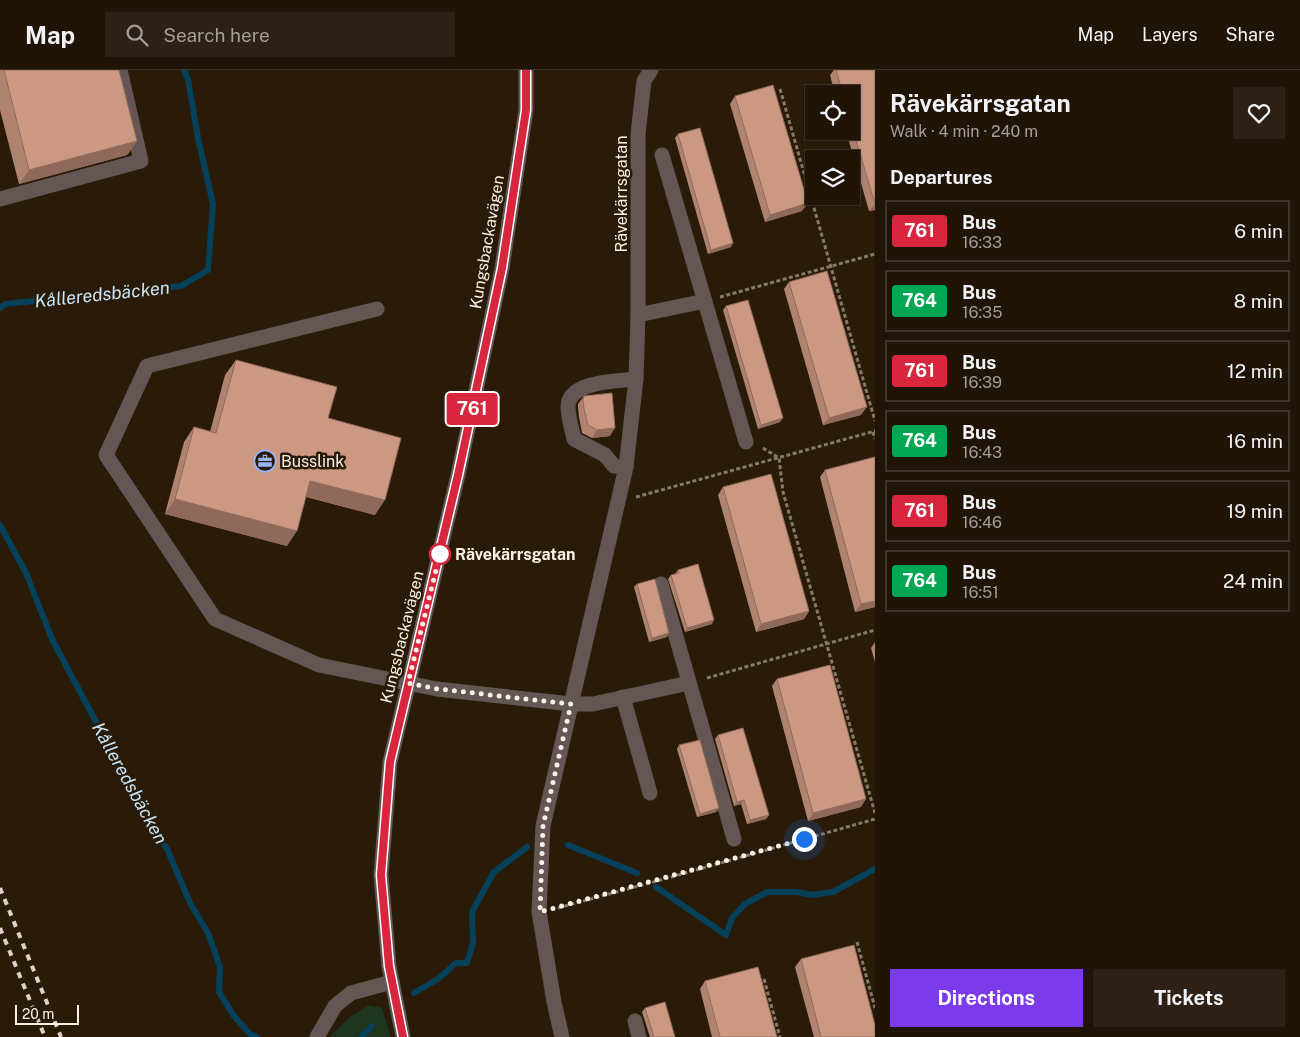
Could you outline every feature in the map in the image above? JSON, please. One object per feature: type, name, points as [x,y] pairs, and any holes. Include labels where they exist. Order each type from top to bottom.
[{"type":"street","points":[[0,199],[141,161],[120,70]]},
{"type":"street","name":"Kungsbackavägen","points":[[403,1037],[389,966],[381,875],[390,762],[458,475],[502,268],[526,110],[526,70]]},
{"type":"street","name":"Rävekärrsgatan","points":[[562,1037],[554,1002],[540,912],[543,826],[626,467],[636,379],[638,134],[644,81],[651,70]]},
{"type":"street","points":[[662,155],[746,442]]},
{"type":"street","points":[[638,315],[705,301]]},
{"type":"street","points":[[377,308],[147,366],[106,455],[215,619],[319,665],[438,689],[571,704],[593,704],[689,683]]},
{"type":"street","points":[[626,467],[614,466],[605,455],[574,439],[568,406],[571,396],[578,390],[595,384],[636,379]]},
{"type":"street","points":[[661,584],[734,839]]},
{"type":"street","points":[[623,697],[650,793]]},
{"type":"street","points":[[318,1035],[335,1006],[351,994],[392,982]]},
{"type":"street","points":[[635,1021],[639,1037]]},
{"type":"path","points":[[780,89],[875,420]]},
{"type":"path","points":[[705,301],[875,254]]},
{"type":"path","points":[[619,502],[874,432],[875,439]]},
{"type":"path","points":[[746,442],[754,442],[779,458]]},
{"type":"path","points":[[779,458],[783,492],[875,813]]},
{"type":"path","points":[[689,683],[875,630]]},
{"type":"path","points":[[540,912],[875,819]]},
{"type":"path","points":[[857,942],[875,1008]]},
{"type":"path","points":[[764,979],[780,1037]]},
{"type":"green space","points":[[368,1005],[382,1008],[391,1037],[331,1037],[349,1018]]},
{"type":"building","points":[[4,70],[119,70],[137,141],[29,170]]},
{"type":"building","points":[[836,70],[875,70],[875,204],[856,140],[860,140],[860,85],[840,85]]},
{"type":"building","points":[[773,85],[805,193],[805,204],[770,215],[735,96]]},
{"type":"building","points":[[700,128],[733,243],[711,250],[678,134]]},
{"type":"building","points":[[827,271],[867,407],[829,418],[789,282]]},
{"type":"building","points":[[748,300],[783,418],[761,425],[726,306]]},
{"type":"building","points":[[236,360],[337,387],[328,418],[401,438],[385,500],[310,481],[297,531],[175,499],[194,427],[216,433]]},
{"type":"building","points":[[612,393],[615,428],[597,430],[588,425],[584,409],[584,396]]},
{"type":"building","points":[[875,457],[875,601],[861,604],[825,470]]},
{"type":"building","points":[[771,474],[809,611],[761,624],[723,487]]},
{"type":"building","points":[[698,564],[714,620],[687,628],[671,575],[679,573],[678,570]]},
{"type":"building","points":[[655,579],[669,633],[652,638],[637,584]]},
{"type":"building","points":[[830,665],[866,799],[813,813],[777,679]]},
{"type":"building","points":[[743,728],[769,815],[750,820],[744,800],[737,802],[718,735]]},
{"type":"building","points":[[700,740],[719,808],[700,814],[679,745]]},
{"type":"building","points":[[854,945],[875,1025],[875,1037],[821,1037],[801,959]]},
{"type":"building","points":[[758,967],[777,1037],[720,1037],[705,981]]},
{"type":"building","points":[[665,1002],[675,1037],[654,1037],[645,1008]]},
{"type":"waterway","name":"Kålleredsbäcken","points":[[0,308],[5,304],[181,286],[208,270],[213,204],[198,138],[188,79],[184,70]]},
{"type":"waterway","name":"Kålleredsbäcken","points":[[0,525],[26,573],[52,639],[140,805],[168,851],[190,903],[208,933],[220,967],[219,992],[234,1016],[250,1034],[257,1037]]},
{"type":"waterway","points":[[568,845],[637,873]]},
{"type":"waterway","points":[[414,993],[438,979],[456,963],[467,963],[473,943],[472,912],[494,872],[527,847]]},
{"type":"waterway","points":[[656,887],[726,935],[732,918],[745,904],[767,892],[797,892],[812,895],[833,892],[875,869]]},
{"type":"waterway","points":[[361,1037],[372,1026]]},
{"type":"railway","points":[[0,888],[61,1037]]},
{"type":"railway","points":[[0,928],[45,1037]]},
{"type":"bus line","name":"761","points":[[403,1037],[389,966],[381,875],[390,762],[458,475],[502,268],[526,110],[526,70]]},
{"type":"place","name":"Busslink","points":[[265,461]]},
{"type":"place","name":"Rävekärrsgatan","points":[[440,554]]},
{"type":"route","points":[[440,554],[408,683],[438,689],[571,704],[543,826],[540,912],[804,839]]}]
